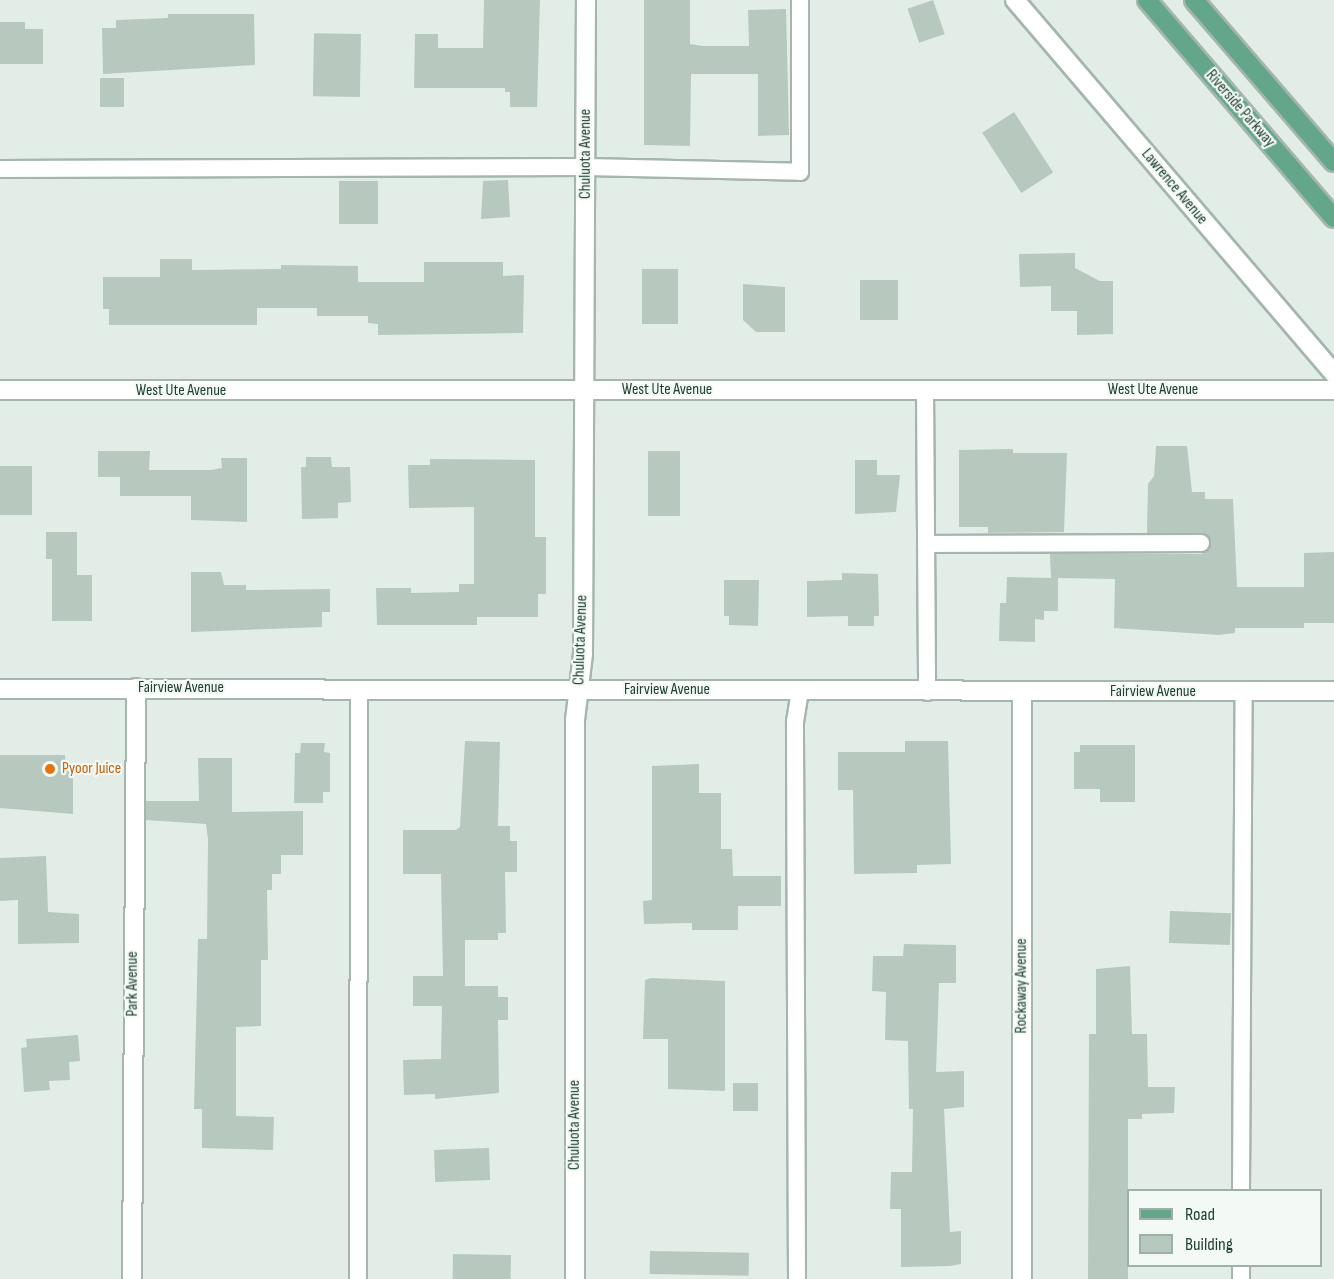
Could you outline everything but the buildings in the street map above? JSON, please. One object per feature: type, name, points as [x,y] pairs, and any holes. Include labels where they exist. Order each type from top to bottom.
[{"type":"main road","name":"Riverside Parkway","points":[[1147,0],[1334,218]]},
{"type":"main road","points":[[1194,0],[1334,162]]},
{"type":"street","name":"Chuluota Avenue","points":[[575,1279],[574,720],[579,690],[585,390],[586,0]]},
{"type":"street","name":"Lawrence Avenue","points":[[1015,0],[1334,374]]},
{"type":"street","name":"West Ute Avenue","points":[[0,390],[1334,390]]},
{"type":"street","name":"Park Avenue","points":[[132,1279],[136,688]]},
{"type":"street","name":"Fairview Avenue","points":[[0,689],[1334,691]]},
{"type":"street","name":"Rockaway Avenue","points":[[1022,692],[1022,1279]]},
{"type":"lane","points":[[0,169],[587,167],[800,172],[800,0]]},
{"type":"lane","points":[[925,390],[927,692]]},
{"type":"lane","points":[[927,544],[1201,543]]},
{"type":"lane","points":[[358,1279],[359,689]]},
{"type":"lane","points":[[797,1279],[795,722],[800,691]]},
{"type":"lane","points":[[1241,1189],[1244,691]]},
{"type":"place","name":"Pyoor Juice","points":[[50,769]]}]
